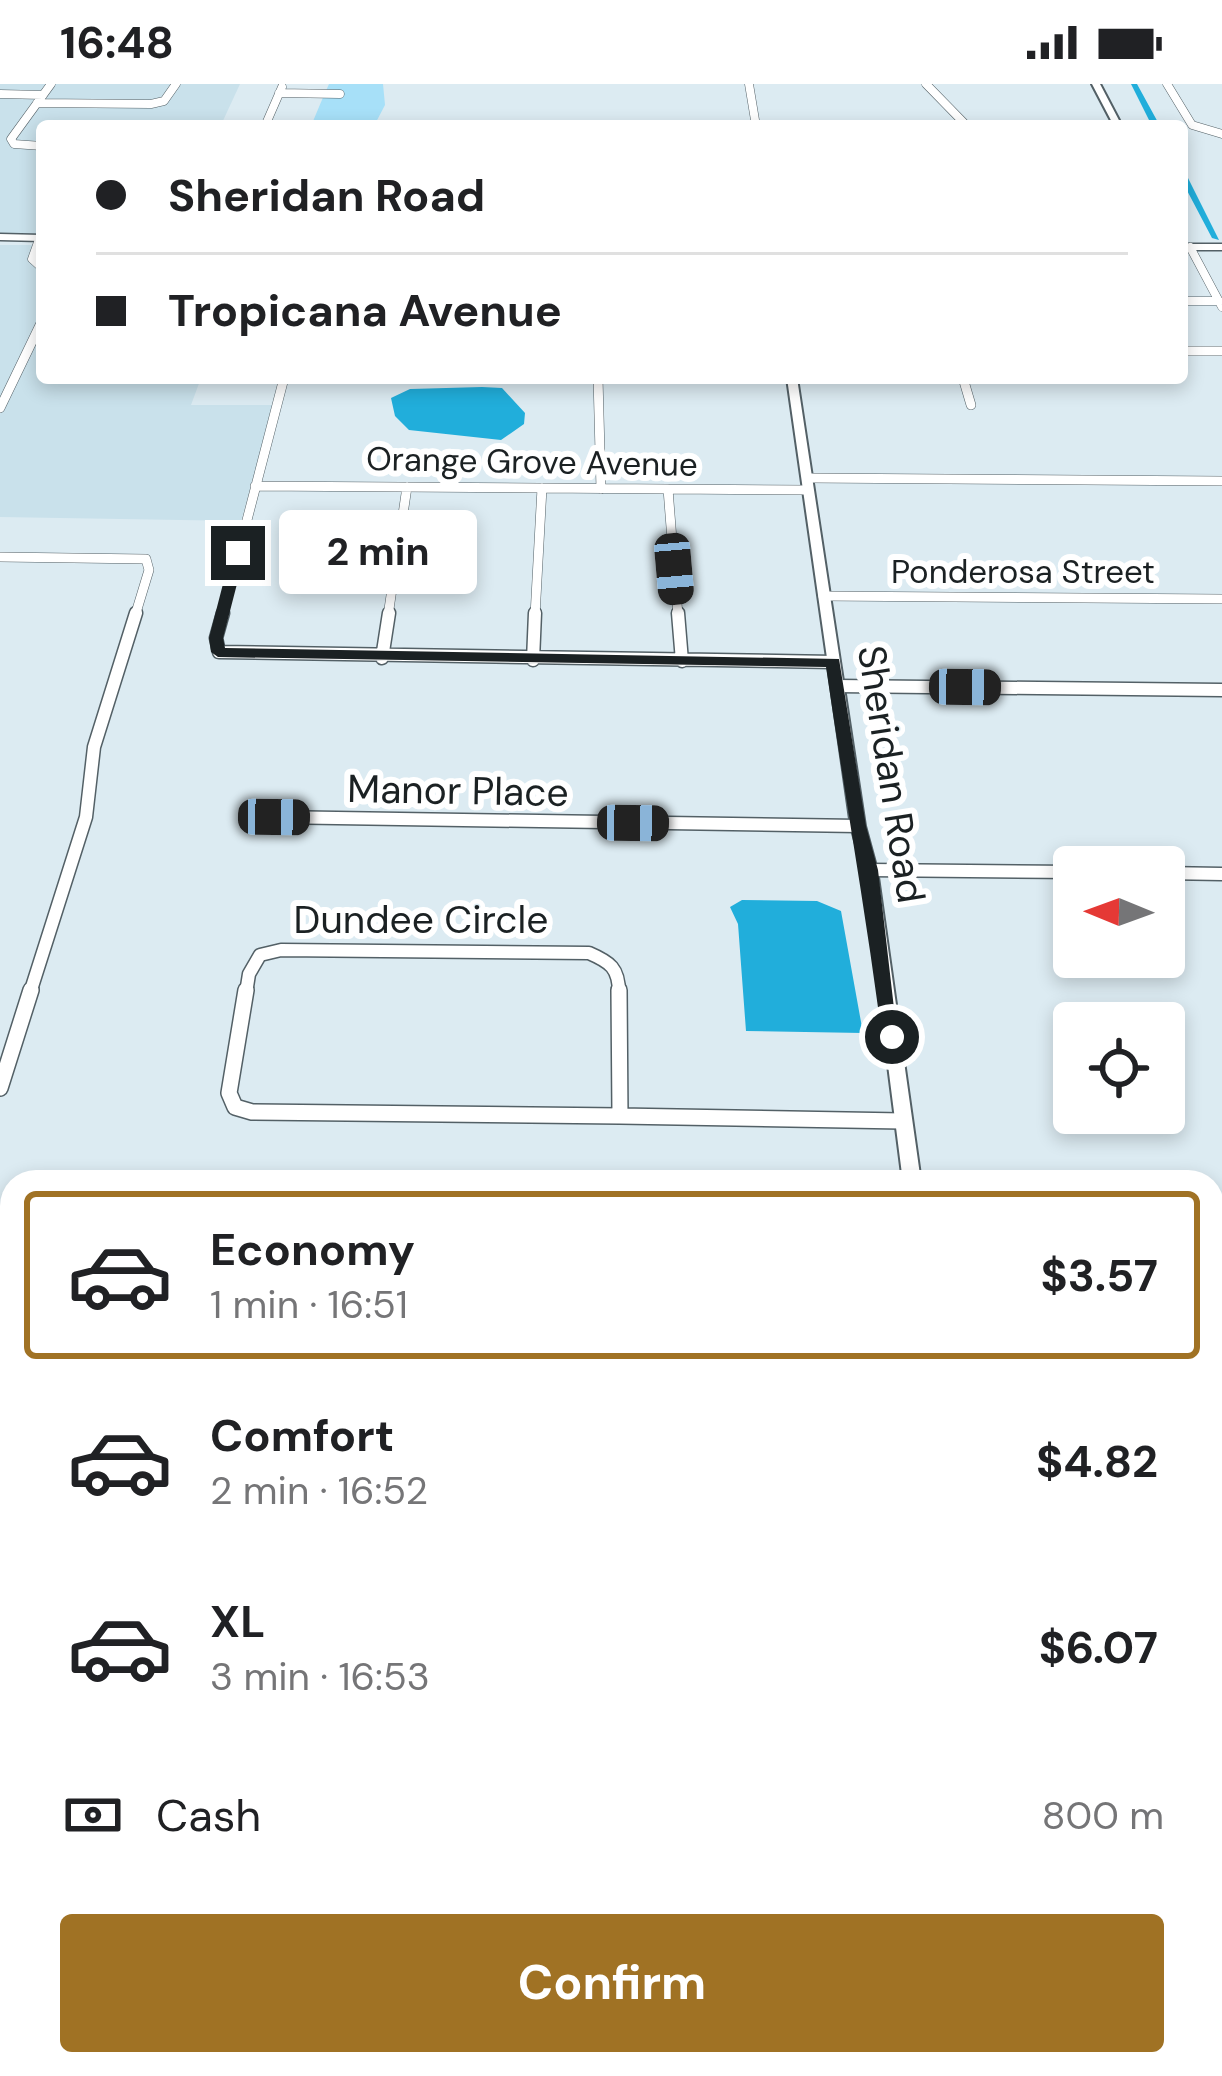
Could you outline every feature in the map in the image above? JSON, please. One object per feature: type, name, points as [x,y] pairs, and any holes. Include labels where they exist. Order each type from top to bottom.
[{"type":"main road","points":[[0,237],[36,236]]},
{"type":"main road","points":[[1188,247],[1222,247]]},
{"type":"street","points":[[36,146],[11,140],[50,84]]},
{"type":"street","points":[[0,94],[151,104],[164,101],[176,84]]},
{"type":"street","points":[[749,84],[756,120]]},
{"type":"street","points":[[926,84],[961,120]]},
{"type":"street","points":[[1096,84],[1115,120]]},
{"type":"street","points":[[1167,84],[1192,125],[1222,134]]},
{"type":"street","points":[[268,120],[282,89],[340,94]]},
{"type":"street","points":[[1188,250],[1220,304]]},
{"type":"street","points":[[1188,301],[1220,304]]},
{"type":"street","points":[[0,408],[36,333]]},
{"type":"street","points":[[1188,351],[1222,351]]},
{"type":"street","points":[[282,384],[216,638],[218,652],[833,662]]},
{"type":"street","points":[[598,384],[601,489]]},
{"type":"street","name":"Sheridan Road","points":[[793,384],[858,826],[870,870],[910,1170]]},
{"type":"street","points":[[966,384],[971,405]]},
{"type":"street","name":"Orange Grove Avenue","points":[[255,485],[668,489],[1222,481]]},
{"type":"street","points":[[382,658],[407,487]]},
{"type":"street","points":[[533,660],[542,488]]},
{"type":"street","points":[[668,489],[682,661]]},
{"type":"street","points":[[0,557],[127,556],[146,560],[149,570],[94,748],[86,817],[0,1088]]},
{"type":"street","name":"Ponderosa Street","points":[[823,596],[1222,599]]},
{"type":"street","points":[[837,686],[1222,690]]},
{"type":"street","name":"Manor Place","points":[[274,817],[858,826]]},
{"type":"street","points":[[870,870],[1053,872]]},
{"type":"street","points":[[1185,873],[1222,874]]},
{"type":"street","name":"Dundee Circle","points":[[620,1116],[619,978],[610,963],[590,953],[281,950],[260,955],[249,974],[229,1093],[235,1107],[252,1112],[902,1121]]},
{"type":"shaded area","points":[[0,84],[240,84],[223,120],[36,120],[36,234],[0,234]]},
{"type":"shaded area","points":[[329,84],[383,84],[385,105],[377,120],[314,120],[324,95],[344,94],[325,93]]},
{"type":"shaded area","points":[[0,245],[36,245],[36,384],[199,384],[191,405],[274,405],[241,521],[0,517]]},
{"type":"water","points":[[502,388],[525,413],[524,424],[501,440],[409,430],[395,416],[391,398],[410,389]]},
{"type":"water","points":[[742,900],[817,901],[841,911],[863,1033],[746,1031],[738,924],[730,907]]},
{"type":"waterway","points":[[1134,84],[1153,120]]},
{"type":"waterway","points":[[1188,185],[1216,238]]},
{"type":"route","points":[[238,553],[216,638],[218,652],[833,662],[858,826],[870,870],[892,1037]]}]
